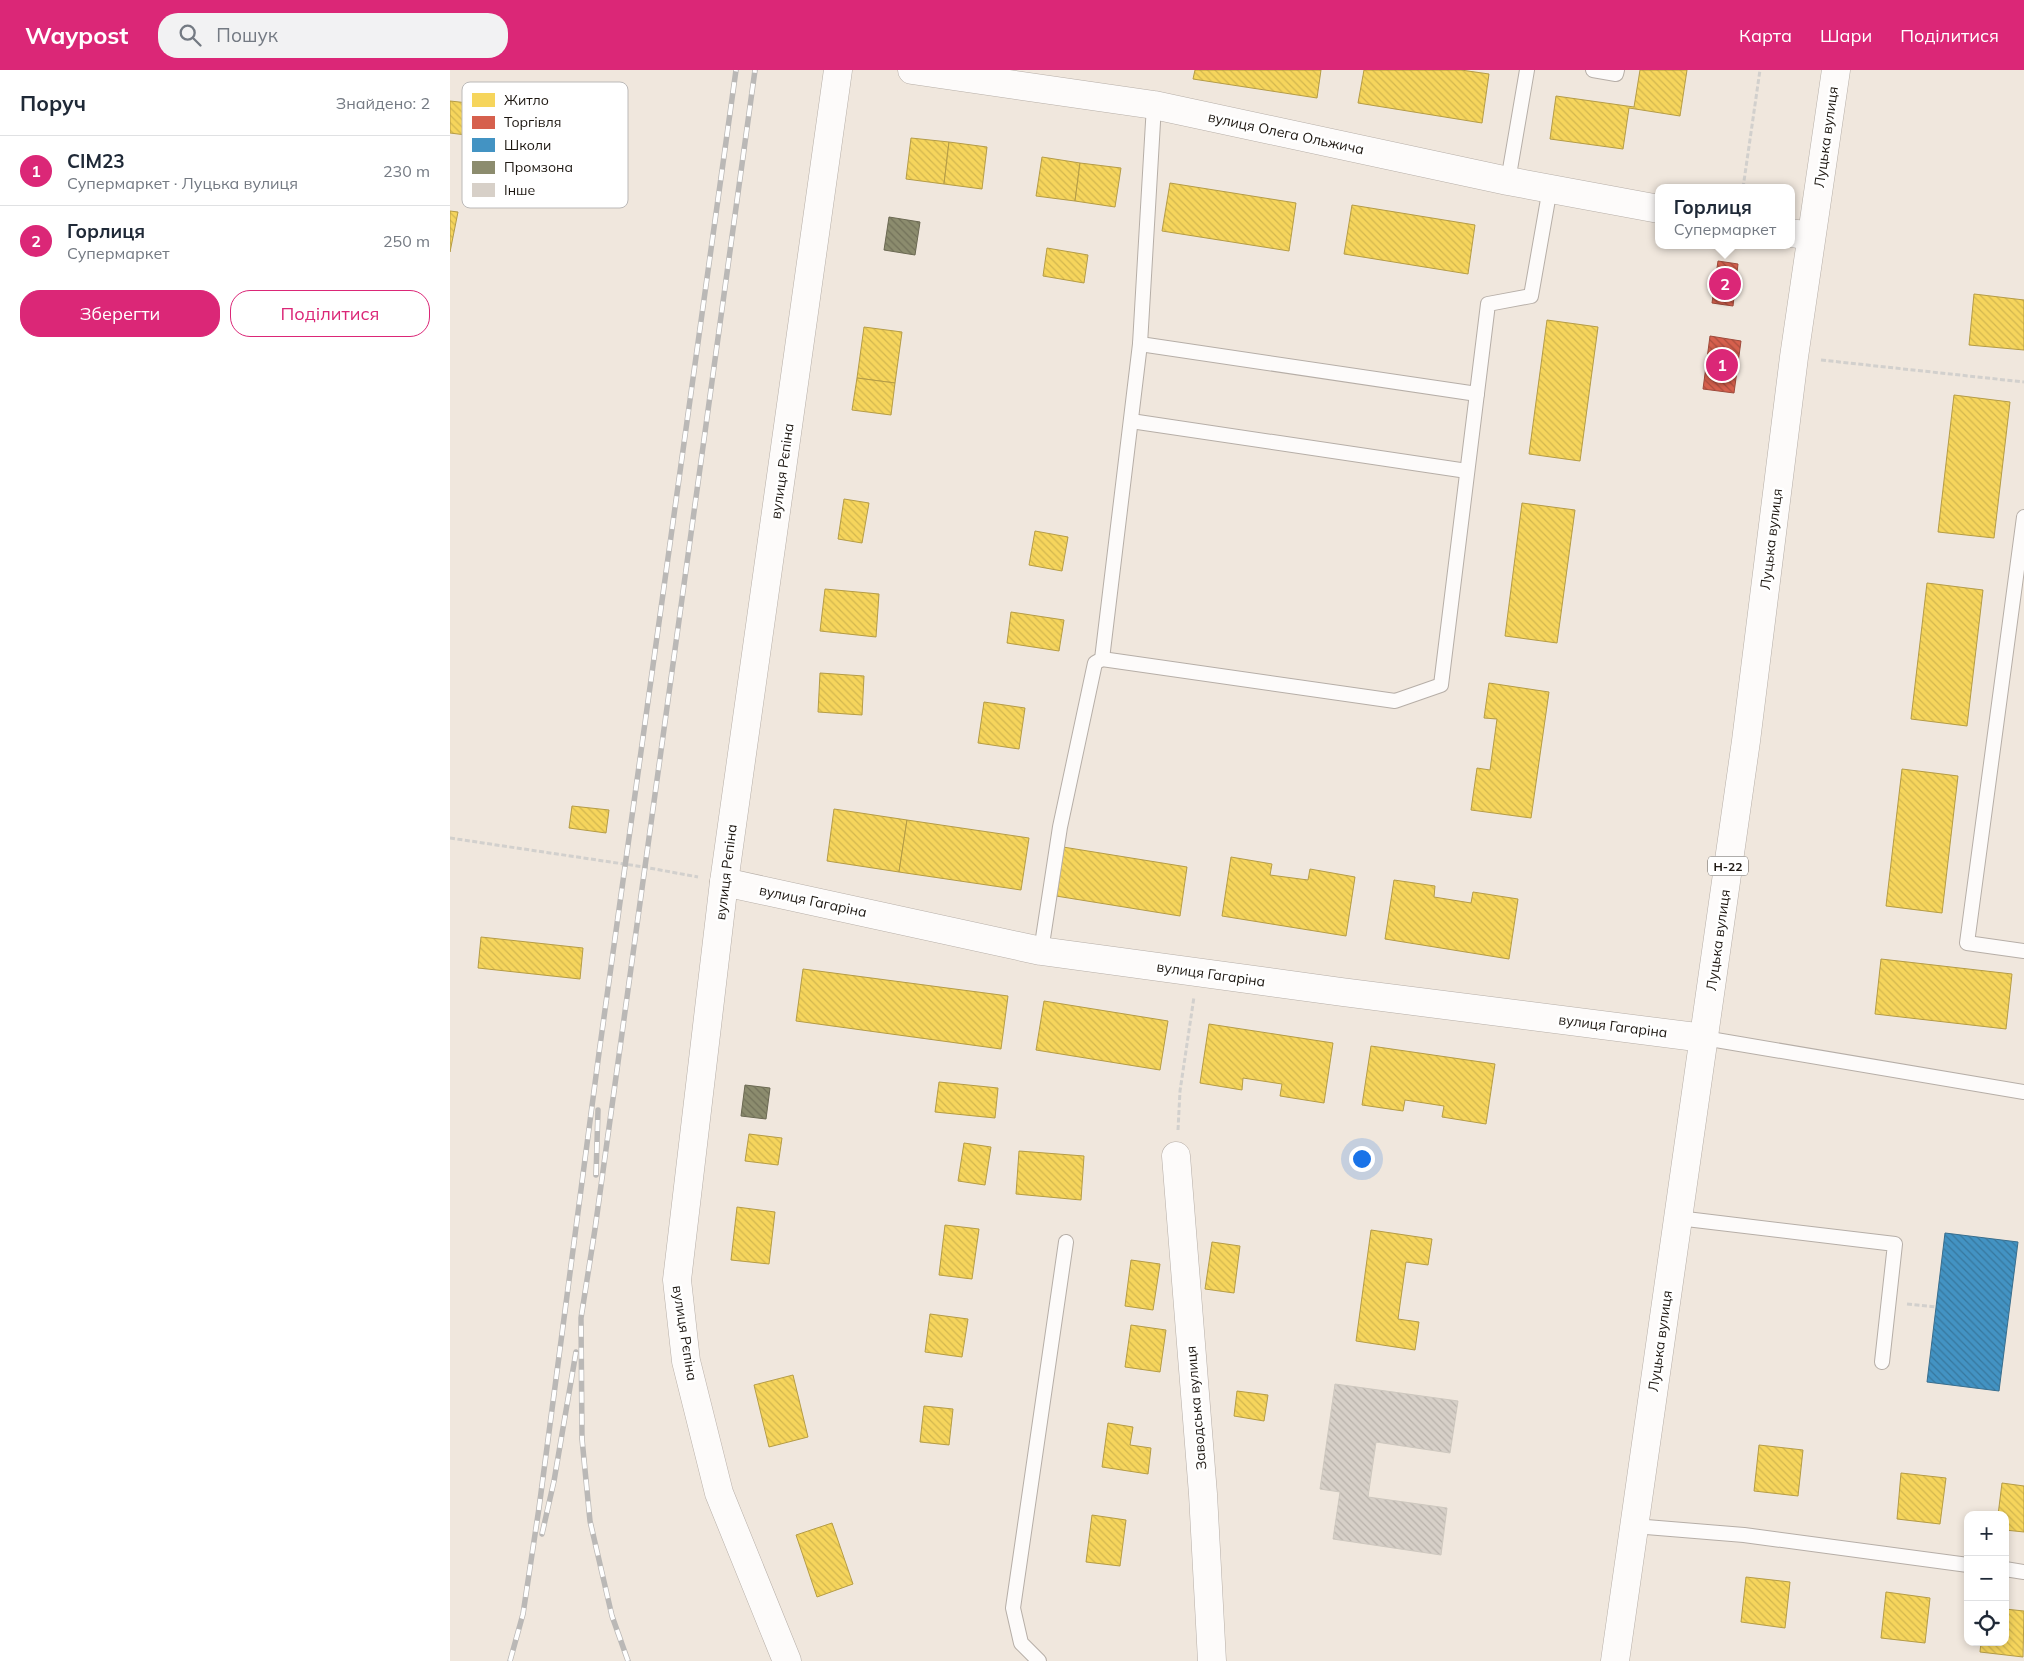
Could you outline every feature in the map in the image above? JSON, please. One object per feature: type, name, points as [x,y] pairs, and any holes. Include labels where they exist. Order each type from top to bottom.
[{"type":"street","name":"вулиця Рєпіна","points":[[787,1661],[719,1493],[686,1361],[677,1280],[724,882],[838,70]]},
{"type":"street","name":"вулиця Олега Ольжича","points":[[912,70],[996,76],[1154,105],[1508,181],[1655,208]]},
{"type":"street","name":"Луцька вулиця","points":[[1616,1661],[1746,741],[1794,357],[1801,234],[1836,70]]},
{"type":"street","name":"вулиця Гагаріна","points":[[724,882],[1041,951],[1704,1038]]},
{"type":"street","name":"Заводська вулиця","points":[[1176,1156],[1203,1494],[1212,1661]]},
{"type":"lane","points":[[1508,181],[1527,70]]},
{"type":"lane","points":[[1593,70],[1616,74],[1617,70]]},
{"type":"lane","points":[[1102,659],[1140,344],[1154,105]]},
{"type":"lane","points":[[1041,951],[1060,827],[1095,663],[1102,659],[1394,701],[1440,685],[1488,304],[1531,296],[1550,188]]},
{"type":"lane","points":[[1140,344],[1477,394]]},
{"type":"lane","points":[[1131,421],[1467,472]]},
{"type":"lane","points":[[2024,517],[1968,943],[2024,951]]},
{"type":"lane","points":[[1704,1038],[2024,1092]]},
{"type":"lane","points":[[1678,1218],[1895,1244],[1882,1362]]},
{"type":"lane","points":[[1039,1661],[1022,1642],[1013,1608],[1066,1242]]},
{"type":"lane","points":[[1634,1526],[1744,1535],[1964,1563]]},
{"type":"lane","points":[[2009,1570],[2024,1572]]},
{"type":"path","points":[[1744,184],[1760,70]]},
{"type":"path","points":[[1794,357],[2024,382]]},
{"type":"path","points":[[450,838],[644,867],[724,882]]},
{"type":"path","points":[[1176,1156],[1180,1091],[1198,972]]},
{"type":"path","points":[[1888,1302],[1936,1307]]},
{"type":"building: Житло","points":[[1195,70],[1321,70],[1317,98],[1193,79]]},
{"type":"building: Житло","points":[[1364,70],[1461,70],[1489,74],[1482,123],[1358,103]]},
{"type":"building: Житло","points":[[1640,70],[1687,70],[1680,116],[1629,108],[1623,149],[1550,139],[1556,96],[1634,107]]},
{"type":"building: Житло","points":[[450,101],[462,102],[462,134],[450,133]]},
{"type":"building: Житло","points":[[911,138],[949,142],[944,184],[906,179]]},
{"type":"building: Житло","points":[[949,142],[987,147],[982,189],[944,184]]},
{"type":"building: Житло","points":[[1042,157],[1080,163],[1075,201],[1036,196]]},
{"type":"building: Житло","points":[[1080,163],[1121,168],[1115,207],[1075,201]]},
{"type":"building: Житло","points":[[1170,183],[1296,203],[1289,251],[1162,231]]},
{"type":"building: Житло","points":[[1352,205],[1475,225],[1468,274],[1344,254]]},
{"type":"building: Житло","points":[[450,211],[458,212],[450,252]]},
{"type":"building: Житло","points":[[1047,248],[1088,255],[1084,283],[1043,276]]},
{"type":"building: Житло","points":[[1974,294],[2024,300],[2024,350],[1969,345]]},
{"type":"building: Житло","points":[[1547,320],[1598,327],[1580,461],[1529,454]]},
{"type":"building: Житло","points":[[864,327],[902,332],[895,383],[857,378]]},
{"type":"building: Житло","points":[[857,378],[895,383],[891,415],[852,410]]},
{"type":"building: Житло","points":[[1954,395],[2010,402],[1994,538],[1938,532]]},
{"type":"building: Житло","points":[[844,499],[869,503],[862,543],[838,539]]},
{"type":"building: Житло","points":[[1522,503],[1575,510],[1557,643],[1505,636]]},
{"type":"building: Житло","points":[[1035,531],[1068,537],[1062,571],[1029,565]]},
{"type":"building: Житло","points":[[1927,583],[1983,590],[1967,726],[1911,719]]},
{"type":"building: Житло","points":[[825,589],[879,594],[876,637],[820,631]]},
{"type":"building: Житло","points":[[1011,612],[1064,620],[1059,651],[1007,643]]},
{"type":"building: Житло","points":[[820,673],[864,676],[862,715],[818,712]]},
{"type":"building: Житло","points":[[1489,683],[1549,692],[1531,818],[1471,810],[1477,768],[1490,770],[1497,719],[1484,718]]},
{"type":"building: Житло","points":[[984,702],[1025,708],[1019,749],[978,743]]},
{"type":"building: Житло","points":[[1902,769],[1958,776],[1942,913],[1886,906]]},
{"type":"building: Житло","points":[[572,806],[609,810],[606,833],[569,828]]},
{"type":"building: Житло","points":[[834,809],[907,820],[899,872],[827,861]]},
{"type":"building: Житло","points":[[907,820],[1029,838],[1021,890],[899,872]]},
{"type":"building: Житло","points":[[1063,847],[1187,867],[1180,916],[1056,896]]},
{"type":"building: Житло","points":[[1231,857],[1272,864],[1270,875],[1308,880],[1310,869],[1355,877],[1346,936],[1222,916]]},
{"type":"building: Житло","points":[[1394,880],[1435,886],[1434,897],[1471,903],[1473,892],[1518,899],[1509,959],[1385,939]]},
{"type":"building: Житло","points":[[481,937],[583,948],[580,979],[478,968]]},
{"type":"building: Житло","points":[[1881,959],[2012,974],[2006,1029],[1875,1014]]},
{"type":"building: Житло","points":[[803,969],[1008,996],[1001,1049],[796,1021]]},
{"type":"building: Житло","points":[[1044,1001],[1168,1021],[1160,1070],[1036,1050]]},
{"type":"building: Житло","points":[[1209,1024],[1333,1043],[1324,1103],[1280,1096],[1282,1084],[1243,1078],[1242,1090],[1200,1083]]},
{"type":"building: Житло","points":[[1371,1046],[1495,1064],[1486,1124],[1442,1117],[1444,1106],[1405,1100],[1403,1111],[1362,1105]]},
{"type":"building: Житло","points":[[939,1082],[998,1088],[995,1118],[935,1112]]},
{"type":"building: Житло","points":[[749,1134],[782,1138],[778,1165],[745,1161]]},
{"type":"building: Житло","points":[[964,1143],[991,1147],[985,1185],[958,1181]]},
{"type":"building: Житло","points":[[1019,1151],[1084,1156],[1081,1200],[1016,1194]]},
{"type":"building: Житло","points":[[737,1207],[775,1212],[769,1264],[731,1260]]},
{"type":"building: Житло","points":[[945,1225],[979,1229],[972,1279],[939,1275]]},
{"type":"building: Житло","points":[[1371,1230],[1432,1239],[1428,1265],[1406,1262],[1398,1319],[1419,1322],[1415,1350],[1356,1341]]},
{"type":"building: Житло","points":[[1212,1242],[1240,1246],[1234,1293],[1205,1289]]},
{"type":"building: Житло","points":[[1131,1260],[1160,1264],[1153,1310],[1125,1306]]},
{"type":"building: Житло","points":[[930,1314],[968,1319],[962,1357],[925,1352]]},
{"type":"building: Житло","points":[[1131,1325],[1166,1330],[1160,1372],[1125,1367]]},
{"type":"building: Житло","points":[[793,1375],[808,1437],[769,1447],[754,1385]]},
{"type":"building: Житло","points":[[1237,1391],[1268,1395],[1264,1421],[1234,1416]]},
{"type":"building: Житло","points":[[924,1406],[953,1409],[949,1445],[920,1442]]},
{"type":"building: Житло","points":[[1108,1423],[1133,1427],[1130,1445],[1151,1448],[1148,1474],[1102,1467]]},
{"type":"building: Житло","points":[[1759,1445],[1803,1450],[1798,1496],[1754,1491]]},
{"type":"building: Житло","points":[[1901,1473],[1946,1478],[1940,1524],[1897,1519]]},
{"type":"building: Житло","points":[[2002,1483],[2024,1486],[2024,1532],[2009,1530],[2009,1511],[1998,1511]]},
{"type":"building: Житло","points":[[1092,1515],[1126,1520],[1120,1566],[1086,1562]]},
{"type":"building: Житло","points":[[832,1523],[853,1584],[817,1597],[796,1535]]},
{"type":"building: Житло","points":[[1746,1577],[1790,1582],[1785,1628],[1741,1622]]},
{"type":"building: Житло","points":[[1886,1592],[1930,1598],[1925,1643],[1881,1638]]},
{"type":"building: Житло","points":[[2009,1609],[2024,1611],[2023,1657],[1980,1652],[1981,1646],[2009,1646]]},
{"type":"building: Торгівля","points":[[1718,261],[1738,264],[1733,306],[1712,303]]},
{"type":"building: Торгівля","points":[[1710,336],[1741,341],[1734,393],[1703,389]]},
{"type":"building: Школи","points":[[1945,1233],[2018,1242],[1999,1391],[1927,1382]]},
{"type":"building: Промзона","points":[[889,217],[920,222],[915,255],[884,250]]},
{"type":"building: Промзона","points":[[745,1085],[770,1088],[766,1119],[741,1116]]},
{"type":"building: Інше","points":[[1335,1384],[1458,1401],[1450,1453],[1376,1442],[1368,1497],[1447,1508],[1441,1555],[1333,1539],[1340,1492],[1320,1489]]},
{"type":"railway","points":[[510,1661],[523,1614],[539,1508],[599,1053],[736,70]]},
{"type":"railway","points":[[628,1661],[612,1616],[590,1521],[582,1439],[581,1318],[595,1229],[755,70]]},
{"type":"railway","points":[[596,1175],[598,1110]]},
{"type":"railway","points":[[542,1534],[554,1481],[576,1352]]},
{"type":"place","name":"Горлиця","points":[[1725,284]]},
{"type":"place","name":"СІМ23","points":[[1722,365]]}]
